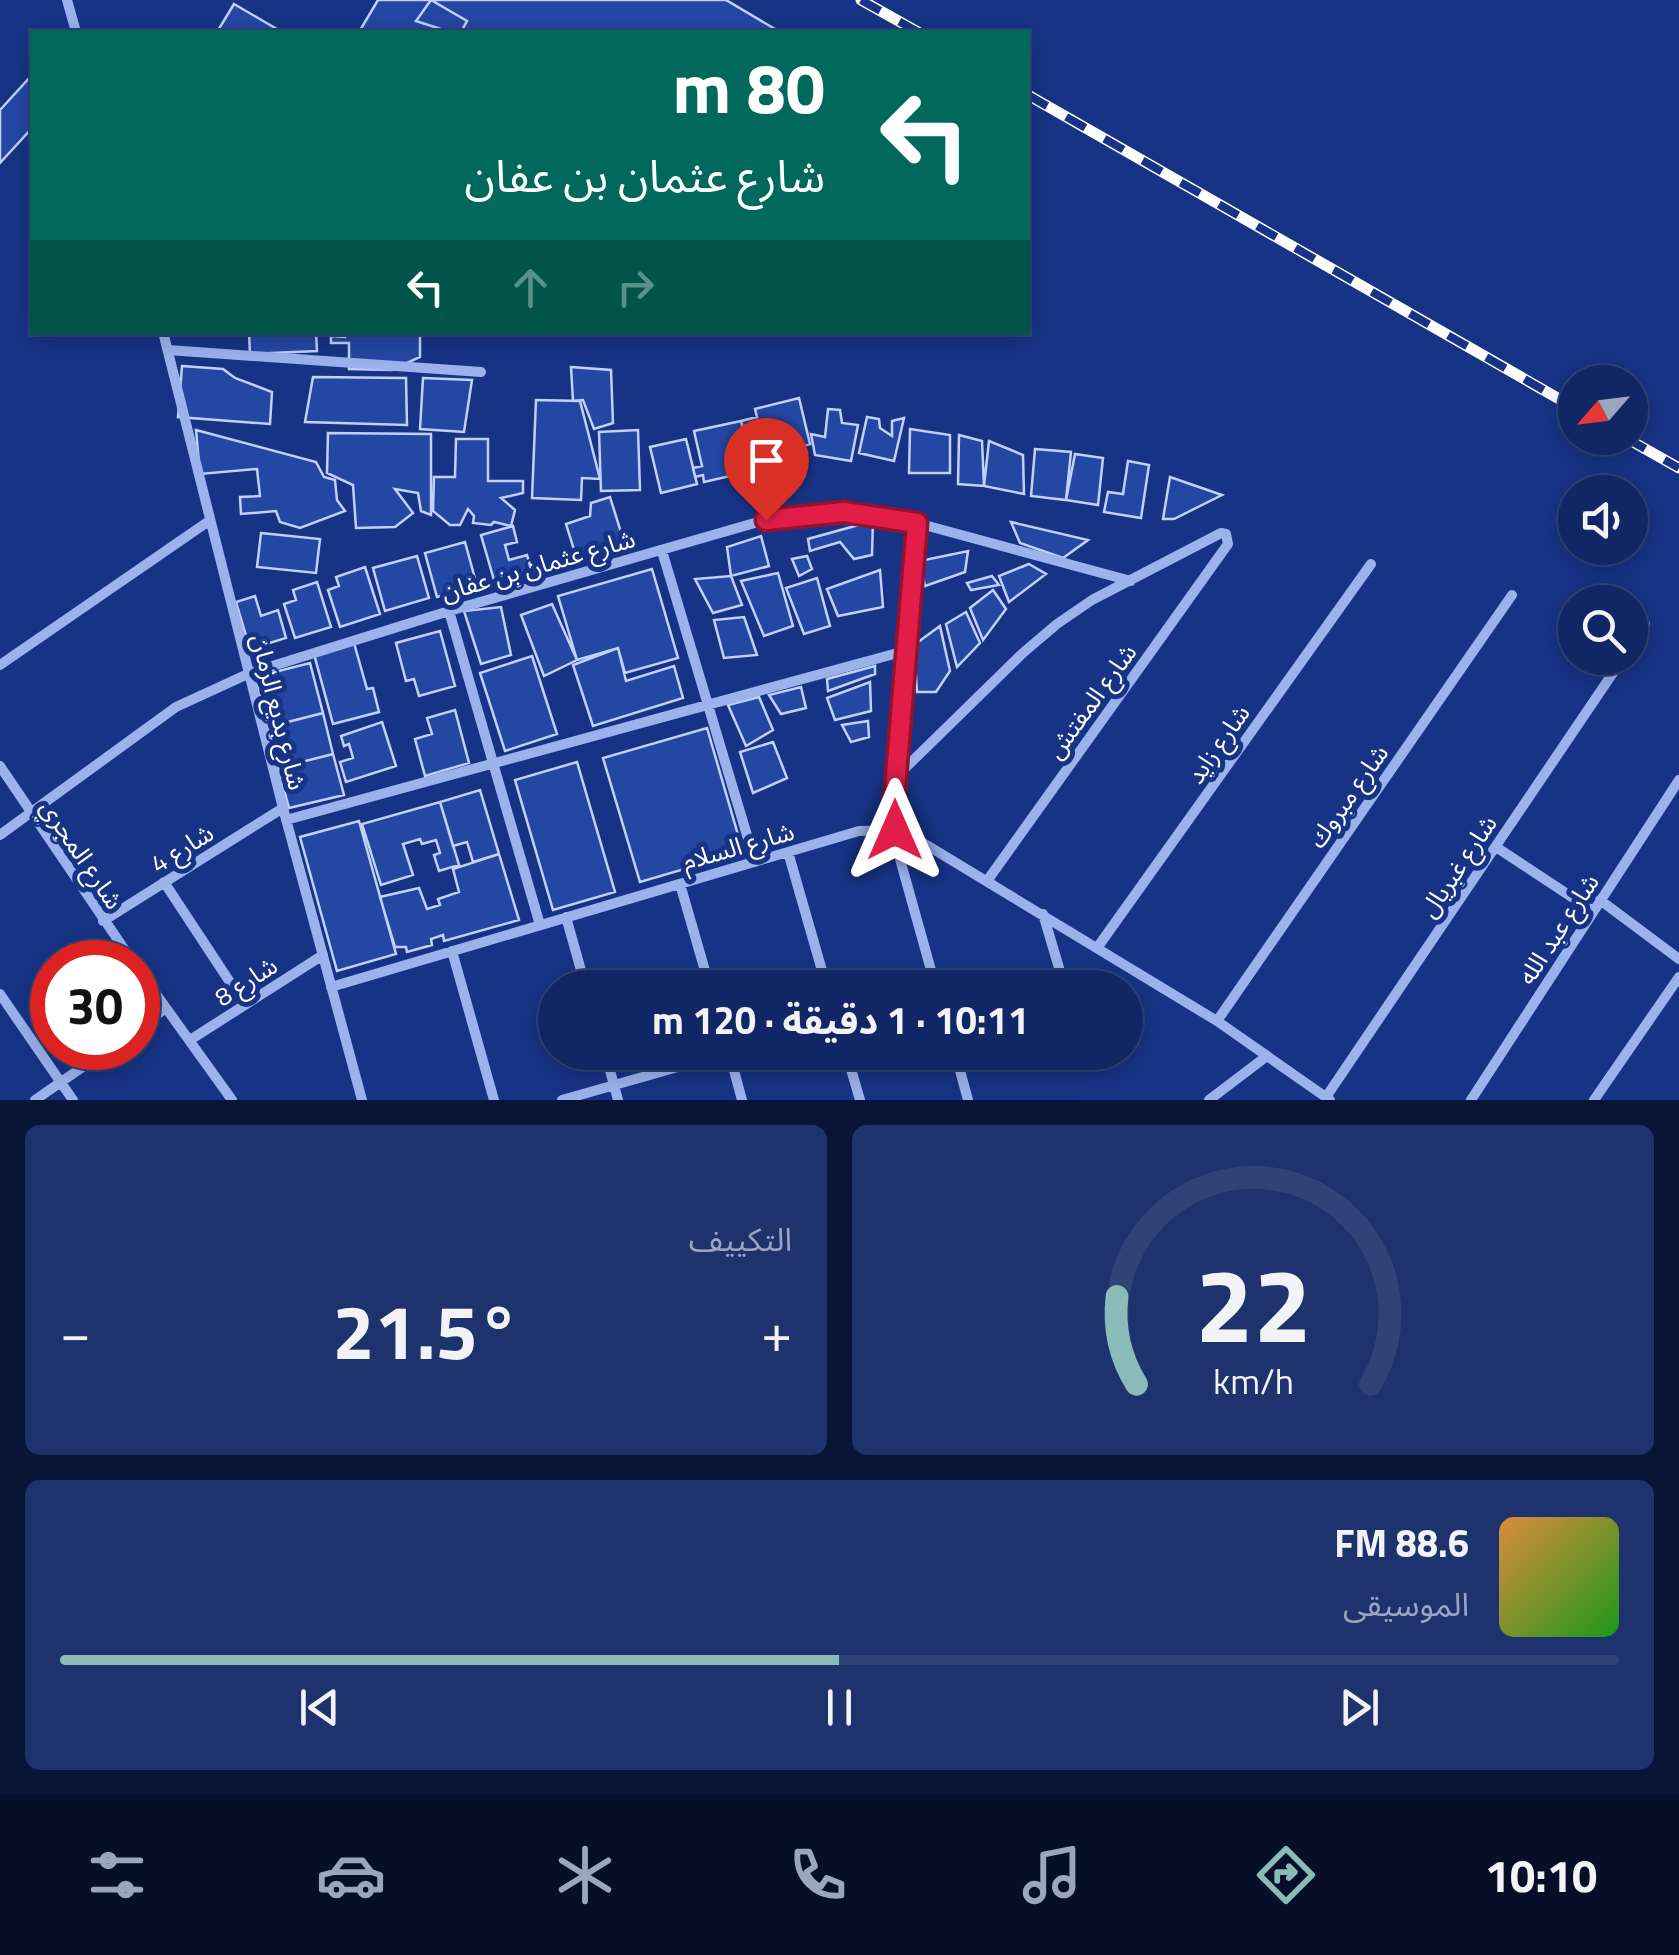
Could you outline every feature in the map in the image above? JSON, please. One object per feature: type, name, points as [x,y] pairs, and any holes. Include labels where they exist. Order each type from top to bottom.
[{"type":"street","points":[[67,0],[75,30]]},
{"type":"street","name":"شارع بديع الزمان","points":[[164,335],[284,814],[362,1100]]},
{"type":"street","points":[[168,350],[480,372]]},
{"type":"street","name":"شارع عثمان بن عفان","points":[[0,835],[176,706],[250,673],[766,520],[844,512],[917,523],[1131,580]]},
{"type":"street","points":[[0,665],[209,522]]},
{"type":"street","points":[[917,523],[895,778],[895,830],[931,970]]},
{"type":"street","name":"شارع المفتش","points":[[988,881],[1228,544],[1226,534],[1221,533],[1131,580]]},
{"type":"street","points":[[662,550],[755,862]]},
{"type":"street","name":"شارع زايد","points":[[1097,948],[1370,564]]},
{"type":"street","points":[[895,778],[1046,633],[1092,600],[1131,580]]},
{"type":"street","name":"شارع مبروك","points":[[1217,1021],[1512,595]]},
{"type":"street","points":[[449,611],[540,925]]},
{"type":"street","name":"شارع 4","points":[[102,921],[284,814],[493,764],[906,651]]},
{"type":"street","name":"شارع غبريال","points":[[1328,1098],[1611,675]]},
{"type":"street","name":"شارع المجري","points":[[0,766],[116,940]]},
{"type":"street","name":"شارع عبد الله","points":[[1471,1100],[1679,780]]},
{"type":"street","points":[[895,830],[1042,912],[1217,1021],[1328,1098]]},
{"type":"street","name":"شارع السلام","points":[[331,987],[860,831],[895,830]]},
{"type":"street","points":[[1496,847],[1593,912]]},
{"type":"street","points":[[788,852],[822,970]]},
{"type":"street","points":[[164,882],[244,1005]]},
{"type":"street","points":[[680,884],[705,970]]},
{"type":"street","points":[[1600,900],[1679,958]]},
{"type":"street","points":[[1042,912],[1059,970]]},
{"type":"street","points":[[566,917],[581,970]]},
{"type":"street","points":[[452,951],[494,1100]]},
{"type":"street","name":"شارع 8","points":[[190,1040],[322,955]]},
{"type":"street","points":[[1594,1100],[1679,977]]},
{"type":"street","points":[[0,994],[73,1100]]},
{"type":"street","points":[[160,1000],[232,1100]]},
{"type":"street","points":[[160,1012],[166,1008]]},
{"type":"street","points":[[1209,1100],[1266,1056]]},
{"type":"street","points":[[35,1100],[78,1070]]},
{"type":"street","points":[[610,1070],[618,1100]]},
{"type":"street","points":[[562,1100],[668,1070]]},
{"type":"street","points":[[734,1070],[742,1100]]},
{"type":"street","points":[[851,1070],[860,1100]]},
{"type":"street","points":[[959,1070],[968,1100]]},
{"type":"building","points":[[378,0],[726,0],[777,30],[360,30]]},
{"type":"building","points":[[431,0],[467,21],[462,30],[444,30],[416,21]]},
{"type":"building","points":[[234,4],[279,30],[218,30]]},
{"type":"building","points":[[30,77],[30,130],[0,163],[0,110]]},
{"type":"building","points":[[249,335],[316,335],[317,351],[250,354]]},
{"type":"building","points":[[420,335],[420,357],[392,370],[349,369],[349,343],[331,343],[331,336]]},
{"type":"building","points":[[182,366],[223,369],[235,378],[272,392],[270,424],[178,417]]},
{"type":"building","points":[[571,367],[611,370],[613,423],[594,429],[583,400],[573,401]]},
{"type":"building","points":[[313,377],[406,378],[407,425],[305,422]]},
{"type":"building","points":[[423,378],[472,380],[464,432],[420,429]]},
{"type":"building","points":[[799,398],[810,444],[802,446],[803,450],[750,458],[741,421],[757,417],[755,409]]},
{"type":"building","points":[[536,400],[580,401],[600,479],[582,478],[581,500],[532,498]]},
{"type":"building","points":[[828,409],[840,410],[842,423],[858,425],[851,461],[815,455],[811,434],[825,437]]},
{"type":"building","points":[[867,417],[879,419],[880,428],[892,436],[892,421],[904,418],[894,461],[859,453]]},
{"type":"building","points":[[741,421],[750,458],[762,455],[765,468],[704,482],[703,475],[695,477],[693,468],[702,466],[694,431]]},
{"type":"building","points":[[910,429],[950,435],[950,473],[909,473]]},
{"type":"building","points":[[196,430],[316,462],[324,477],[335,480],[337,500],[345,511],[300,528],[280,522],[276,511],[241,514],[240,497],[260,496],[257,469],[200,474]]},
{"type":"building","points":[[638,430],[640,490],[601,491],[599,432]]},
{"type":"building","points":[[328,433],[431,434],[431,515],[421,511],[418,493],[395,489],[413,513],[395,527],[356,528],[353,485],[327,473]]},
{"type":"building","points":[[959,435],[982,441],[984,486],[958,484]]},
{"type":"building","points":[[456,439],[488,439],[488,481],[523,481],[523,493],[501,498],[515,510],[511,526],[473,523],[474,516],[468,509],[460,525],[450,525],[433,511],[434,477],[455,477]]},
{"type":"building","points":[[686,439],[697,484],[661,493],[650,447]]},
{"type":"building","points":[[989,441],[1023,455],[1024,494],[984,486]]},
{"type":"building","points":[[1035,449],[1071,452],[1066,500],[1031,496]]},
{"type":"building","points":[[1075,454],[1103,458],[1098,505],[1066,500]]},
{"type":"building","points":[[1128,461],[1149,465],[1141,518],[1104,512],[1108,492],[1123,494]]},
{"type":"building","points":[[1170,477],[1222,495],[1174,519],[1163,519]]},
{"type":"building","points":[[610,497],[624,542],[576,556],[566,524],[590,516],[591,503]]},
{"type":"building","points":[[873,521],[872,555],[854,559],[840,542],[810,551],[808,539]]},
{"type":"building","points":[[1011,522],[1088,540],[1063,558],[1020,543]]},
{"type":"building","points":[[513,526],[517,542],[505,545],[509,560],[527,555],[531,569],[494,580],[481,535]]},
{"type":"building","points":[[261,533],[320,539],[316,573],[257,567]]},
{"type":"building","points":[[761,536],[769,566],[731,576],[727,547]]},
{"type":"building","points":[[465,542],[477,586],[437,597],[425,553]]},
{"type":"building","points":[[968,551],[965,572],[925,586],[920,561]]},
{"type":"building","points":[[417,556],[429,598],[385,611],[373,568]]},
{"type":"building","points":[[807,556],[812,569],[799,576],[792,559]]},
{"type":"building","points":[[1029,564],[1046,574],[1009,602],[999,576]]},
{"type":"building","points":[[365,567],[380,614],[340,627],[328,590],[339,586],[336,577]]},
{"type":"building","points":[[652,569],[678,658],[625,673],[618,648],[577,660],[558,596]]},
{"type":"building","points":[[880,570],[883,607],[838,616],[827,589]]},
{"type":"building","points":[[778,573],[793,626],[764,636],[741,581]]},
{"type":"building","points":[[731,576],[742,605],[713,613],[695,579]]},
{"type":"building","points":[[992,576],[999,585],[971,590],[967,583]]},
{"type":"building","points":[[817,578],[830,626],[804,634],[786,588]]},
{"type":"building","points":[[317,582],[331,627],[295,638],[284,604],[296,600],[293,590]]},
{"type":"building","points":[[993,590],[1006,609],[983,640],[970,608]]},
{"type":"building","points":[[255,596],[261,616],[278,610],[286,638],[250,649],[236,602]]},
{"type":"building","points":[[552,604],[577,660],[544,676],[521,615]]},
{"type":"building","points":[[501,607],[511,655],[481,664],[464,611]]},
{"type":"building","points":[[966,612],[980,643],[957,667],[946,624]]},
{"type":"building","points":[[744,617],[757,655],[724,658],[714,620]]},
{"type":"building","points":[[940,626],[950,671],[936,692],[917,692],[914,645]]},
{"type":"building","points":[[440,631],[455,686],[419,696],[414,679],[406,681],[396,643]]},
{"type":"building","points":[[354,643],[367,689],[373,688],[379,712],[333,724],[314,654]]},
{"type":"building","points":[[618,648],[626,681],[674,666],[683,698],[593,726],[573,665]]},
{"type":"building","points":[[532,656],[557,734],[505,751],[480,673]]},
{"type":"building","points":[[310,663],[323,713],[268,727],[255,677]]},
{"type":"building","points":[[875,666],[875,674],[828,691],[827,679]]},
{"type":"building","points":[[870,682],[871,711],[835,720],[827,698]]},
{"type":"building","points":[[801,687],[806,708],[781,714],[769,695]]},
{"type":"building","points":[[759,697],[773,730],[746,746],[728,705]]},
{"type":"building","points":[[455,710],[469,763],[425,776],[415,739],[432,734],[427,718]]},
{"type":"building","points":[[323,713],[333,754],[278,768],[268,727]]},
{"type":"building","points":[[868,721],[869,737],[851,742],[842,725]]},
{"type":"building","points":[[382,722],[396,766],[346,782],[340,762],[353,758],[349,744],[344,746],[341,736]]},
{"type":"building","points":[[707,728],[743,852],[640,882],[603,758]]},
{"type":"building","points":[[773,742],[787,778],[753,793],[740,752]]},
{"type":"building","points":[[333,754],[344,795],[289,808],[278,768]]},
{"type":"building","points":[[577,762],[615,892],[553,910],[515,780]]},
{"type":"building","points":[[480,790],[499,854],[473,862],[467,842],[453,846],[440,802]]},
{"type":"building","points":[[440,802],[459,865],[439,871],[434,855],[440,853],[436,840],[422,844],[420,839],[403,844],[413,875],[381,885],[362,824]]},
{"type":"building","points":[[359,821],[396,954],[337,971],[300,837]]},
{"type":"building","points":[[499,854],[519,920],[444,941],[443,935],[431,939],[432,945],[407,952],[406,947],[395,947],[380,897],[419,888],[427,909],[440,905],[438,899],[459,892],[453,869]]},
{"type":"railway","points":[[861,0],[914,30]]},
{"type":"railway","points":[[1030,96],[1558,398]]},
{"type":"railway","points":[[1648,450],[1679,468]]},
{"type":"route","points":[[766,520],[844,512],[917,523],[894,800],[895,830]]}]
